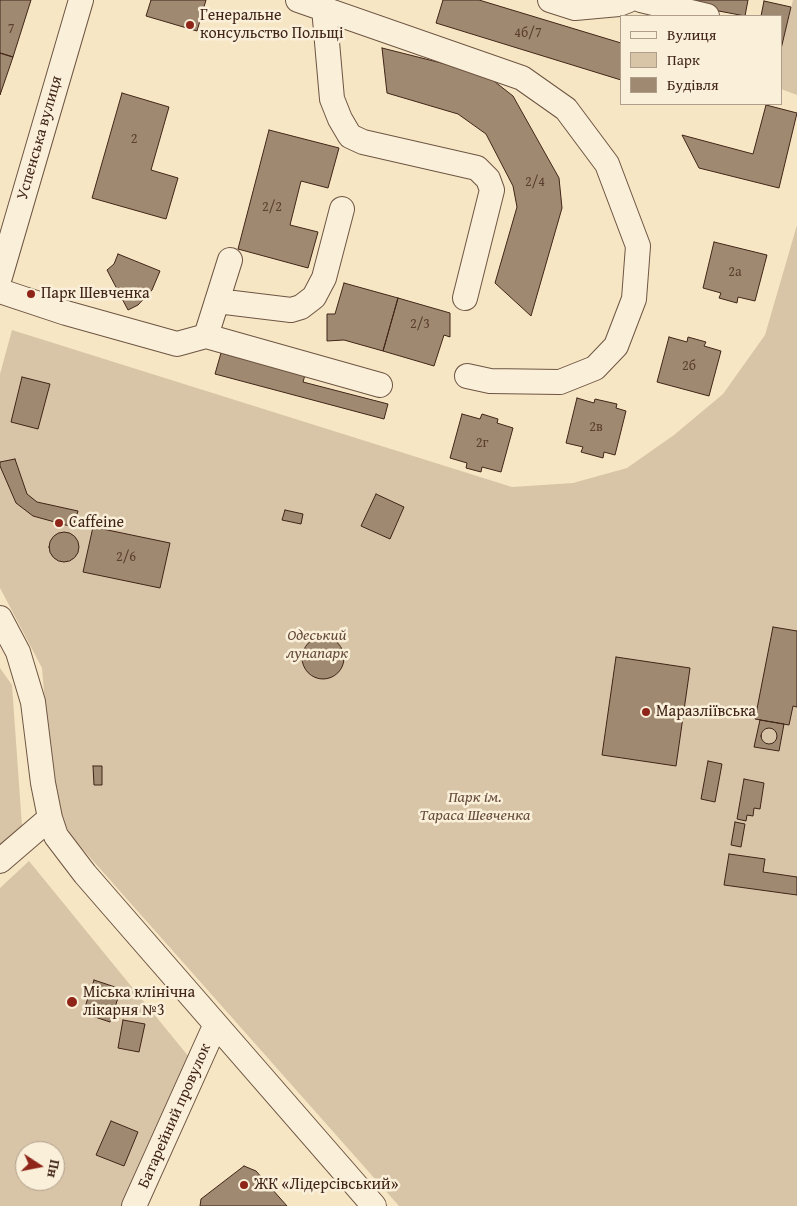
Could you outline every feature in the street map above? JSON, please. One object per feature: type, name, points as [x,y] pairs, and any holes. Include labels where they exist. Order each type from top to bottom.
[{"type":"street","name":"Успенська вулиця","points":[[0,277],[81,0]]},
{"type":"street","points":[[298,0],[522,78],[566,109],[607,164],[638,246],[634,299],[616,346],[595,368],[560,382],[490,382],[467,376]]},
{"type":"street","points":[[550,0],[575,8],[619,4],[629,0]]},
{"type":"street","points":[[641,0],[703,15]]},
{"type":"street","points":[[324,8],[332,99],[340,119],[350,136],[363,142],[477,168],[488,179],[492,190],[466,298]]},
{"type":"street","points":[[217,301],[291,310],[308,302],[314,297],[324,278],[342,209]]},
{"type":"street","points":[[206,336],[230,260]]},
{"type":"street","points":[[0,291],[66,313],[177,344],[206,336],[380,385]]},
{"type":"street","points":[[0,618],[18,652],[34,702],[43,783],[50,818],[56,836],[73,860],[374,1206]]},
{"type":"street","points":[[0,861],[50,818]]},
{"type":"street","name":"Батарейний провулок","points":[[134,1206],[216,1026]]},
{"type":"green space","points":[[793,0],[797,0],[797,95],[782,89],[782,45]]},
{"type":"green space","name":"Парк ім. Тараса Шевченка","points":[[797,225],[797,1206],[399,1206],[71,836],[58,811],[51,776],[42,668],[0,588],[0,374],[12,330],[512,487],[573,483],[627,468],[674,435],[723,394],[765,335]]},
{"type":"green space","points":[[0,668],[12,685],[22,826],[0,847]]},
{"type":"green space","name":"Міська клінічна лікарня №3","points":[[29,861],[189,1057],[123,1206],[0,1206],[0,888]]},
{"type":"building","points":[[0,0],[31,0],[13,57],[0,53]]},
{"type":"building","name":"Генеральне консульство Польщі","points":[[151,0],[206,0],[197,31],[146,16]]},
{"type":"building","points":[[443,0],[479,0],[620,43],[620,80],[436,23]]},
{"type":"building","points":[[683,0],[748,0],[745,15],[682,4]]},
{"type":"building","points":[[764,1],[791,7],[782,45],[782,15],[761,15]]},
{"type":"building","points":[[382,48],[485,74],[513,96],[559,178],[562,208],[531,316],[495,283],[517,207],[513,186],[486,134],[458,114],[387,93]]},
{"type":"building","points":[[0,53],[13,57],[0,95]]},
{"type":"building","points":[[122,93],[169,107],[151,170],[178,178],[166,219],[92,198]]},
{"type":"building","points":[[766,105],[797,113],[779,188],[699,168],[682,135],[753,154]]},
{"type":"building","points":[[269,130],[339,148],[328,188],[301,181],[290,225],[318,232],[308,268],[238,249]]},
{"type":"building","points":[[714,242],[767,255],[755,301],[738,297],[737,303],[719,298],[721,293],[703,288]]},
{"type":"building","points":[[118,254],[160,271],[152,290],[138,305],[128,310],[107,270],[114,264]]},
{"type":"building","points":[[344,283],[398,298],[383,351],[344,340],[327,341],[327,314],[335,314]]},
{"type":"building","points":[[398,298],[450,313],[450,337],[444,335],[434,366],[383,351]]},
{"type":"building","points":[[669,337],[687,342],[688,337],[706,342],[704,346],[721,351],[709,396],[657,382]]},
{"type":"building","points":[[221,353],[305,375],[303,382],[388,404],[384,419],[215,374]]},
{"type":"building","points":[[22,377],[50,384],[38,429],[11,422]]},
{"type":"building","points":[[577,398],[594,403],[595,399],[617,404],[616,408],[626,411],[615,455],[604,452],[603,458],[581,452],[583,447],[566,443]]},
{"type":"building","points":[[462,414],[480,419],[482,414],[498,419],[497,423],[513,428],[501,472],[482,467],[481,472],[466,468],[467,463],[450,458]]},
{"type":"building","points":[[15,459],[27,494],[37,502],[78,511],[73,527],[33,516],[16,503],[0,466],[0,462]]},
{"type":"building","points":[[376,494],[404,507],[390,539],[361,526]]},
{"type":"building","points":[[285,510],[303,514],[301,524],[282,520]]},
{"type":"building","points":[[93,527],[170,543],[160,588],[83,572]]},
{"type":"building","points":[[64,532],[75,536],[79,547],[75,558],[64,562],[53,558],[49,547],[53,536]]},
{"type":"building","points":[[773,627],[797,631],[797,707],[793,706],[789,725],[755,719]]},
{"type":"building","points":[[327,637],[335,640],[341,646],[344,658],[341,670],[335,676],[319,679],[311,676],[305,670],[302,654],[305,646],[311,640]]},
{"type":"building","name":"Маразліївська","points":[[616,657],[690,668],[676,766],[602,755]]},
{"type":"building","points":[[760,720],[784,724],[779,751],[754,747]]},
{"type":"building","points":[[769,728],[775,730],[777,736],[775,742],[769,744],[763,742],[761,736],[763,730]]},
{"type":"building","points":[[708,761],[722,764],[715,802],[701,799]]},
{"type":"building","points":[[93,766],[102,766],[102,785],[94,785]]},
{"type":"building","points":[[744,779],[764,783],[760,809],[754,808],[753,816],[747,815],[746,821],[737,819]]},
{"type":"building","points":[[735,822],[745,824],[741,847],[731,845]]},
{"type":"building","points":[[729,854],[765,859],[763,872],[797,877],[797,895],[724,885]]},
{"type":"building","points":[[94,980],[121,989],[110,1022],[83,1013]]},
{"type":"building","points":[[123,1020],[145,1024],[139,1052],[118,1048]]},
{"type":"building","points":[[111,1121],[138,1132],[124,1166],[96,1155]]},
{"type":"building","name":"ЖК «Лідерсівський»","points":[[244,1166],[256,1171],[287,1206],[200,1206],[201,1199]]},
{"type":"place","name":"Генеральне консульство Польщі","points":[[190,25]]},
{"type":"place","name":"Парк Шевченка","points":[[31,294]]},
{"type":"place","name":"Caffeine","points":[[59,523]]},
{"type":"place","name":"Маразліївська","points":[[646,712]]},
{"type":"place","name":"Міська клінічна лікарня №3","points":[[72,1002]]},
{"type":"place","name":"ЖК «Лідерсівський»","points":[[244,1185]]},
{"type":"park label","name":"Одеський лунапарк","points":[[317,645]]}]
